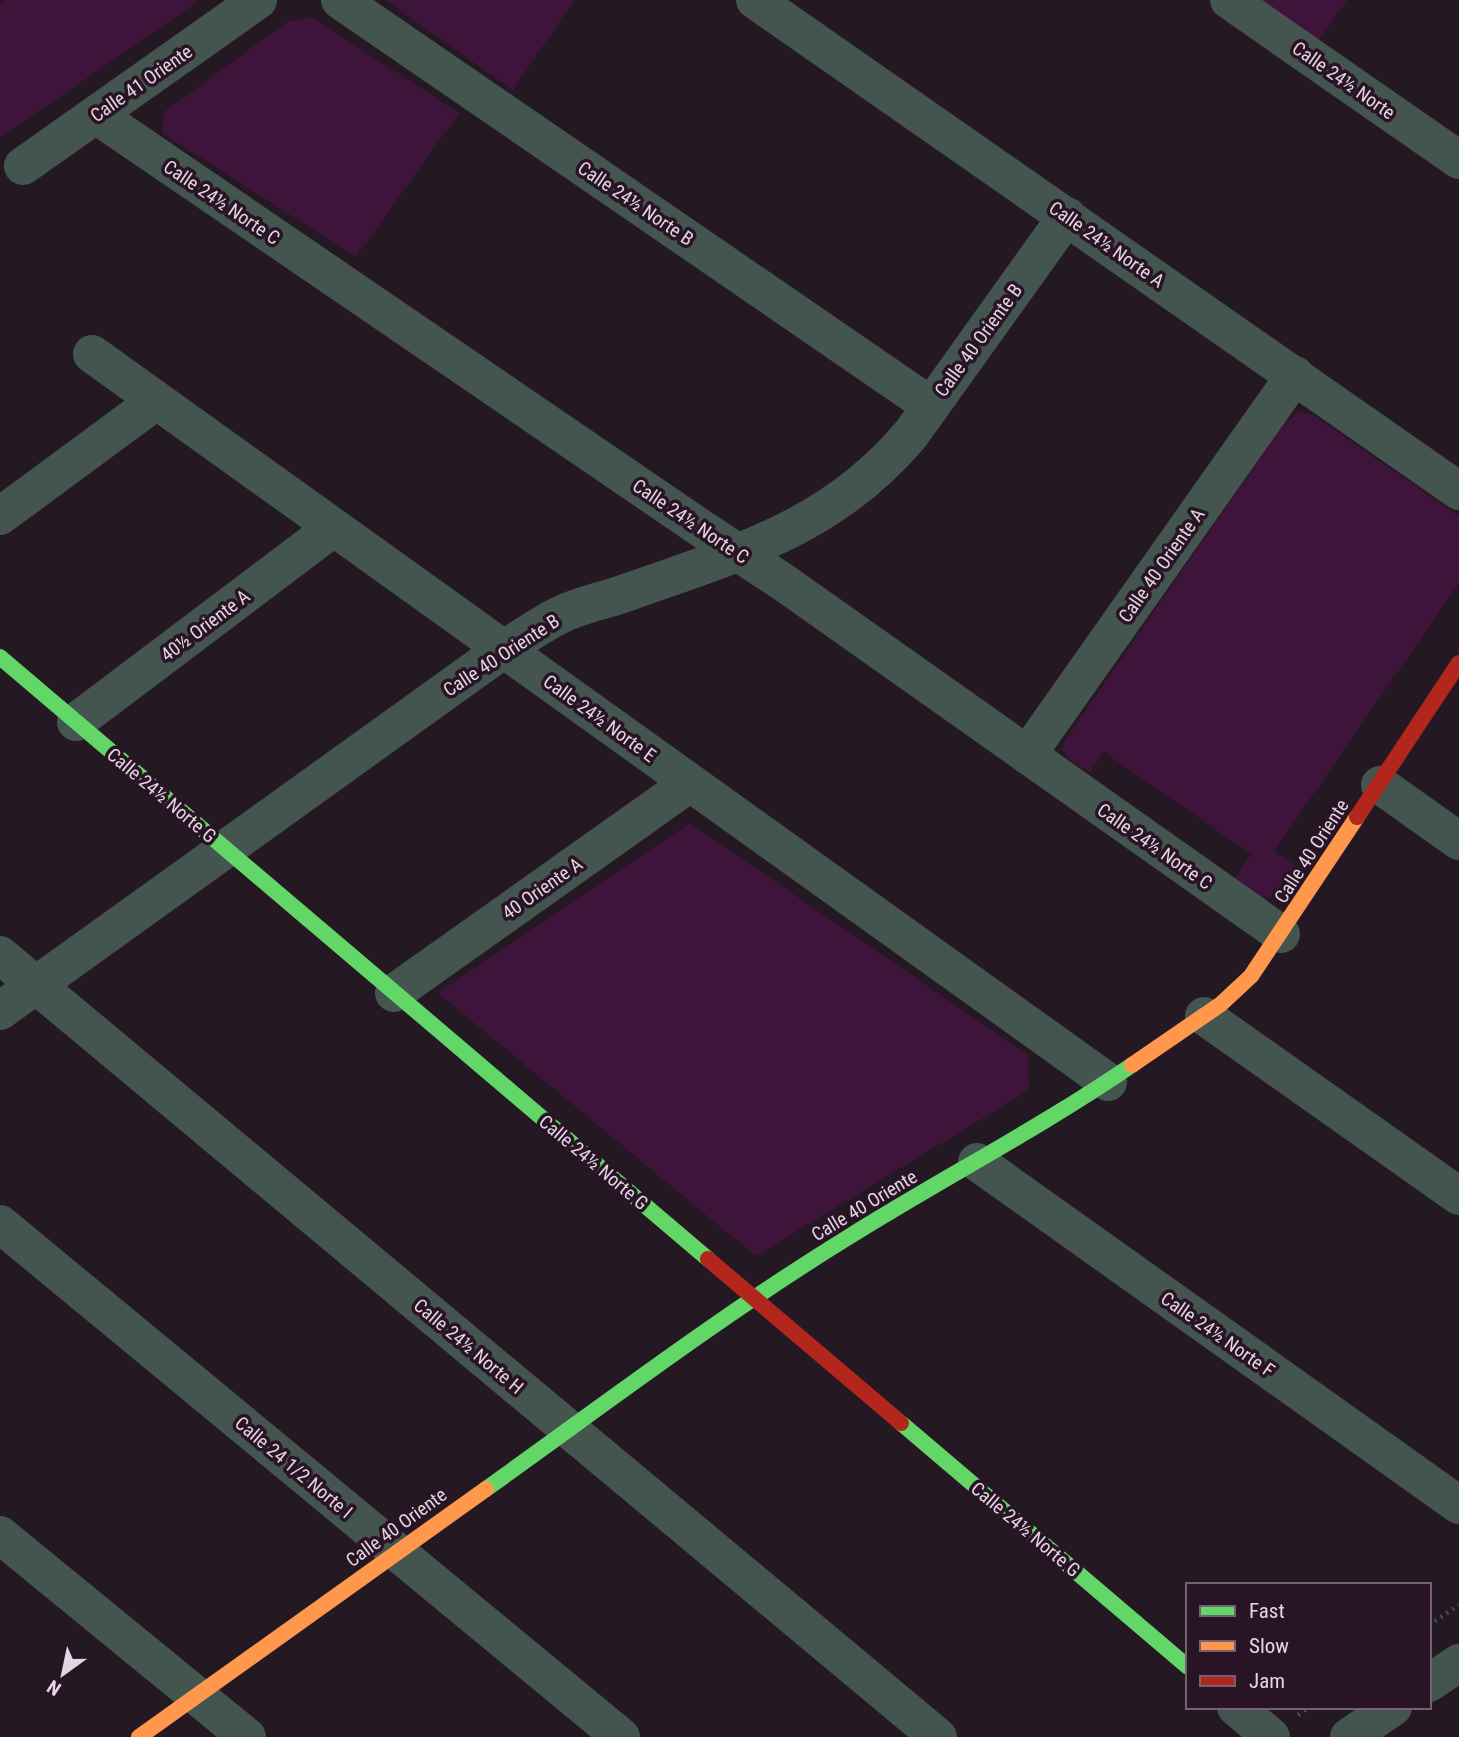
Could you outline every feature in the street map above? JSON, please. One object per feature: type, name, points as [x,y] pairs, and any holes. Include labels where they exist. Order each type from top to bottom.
[{"type":"street","name":"Calle 41 Oriente","points":[[23,166],[258,0]]},
{"type":"street","name":"Calle 24½ Norte B","points":[[340,0],[931,406]]},
{"type":"street","name":"Calle 24½ Norte A","points":[[755,0],[1459,491]]},
{"type":"street","name":"Calle 24½ Norte","points":[[1229,0],[1459,160]]},
{"type":"street","name":"Calle 24½ Norte C","points":[[96,115],[798,592],[1281,934]]},
{"type":"street","name":"Calle 40 Oriente B","points":[[0,1011],[504,650],[561,614],[738,553],[789,532],[843,499],[892,457],[1067,216]]},
{"type":"street","name":"Calle 24½ Norte E","points":[[92,354],[1108,1082]]},
{"type":"street","name":"Calle 40 Oriente A","points":[[1027,755],[1295,375]]},
{"type":"street","points":[[0,516],[156,401]]},
{"type":"street","name":"40½ Oriente A","points":[[76,722],[333,528]]},
{"type":"street","name":"Calle 24½ Norte G","points":[[0,657],[1186,1665]]},
{"type":"street","name":"Calle 40 Oriente","points":[[139,1737],[754,1298],[847,1238],[1073,1105],[1222,1004],[1251,976],[1281,934],[1459,663]]},
{"type":"street","name":"40 Oriente A","points":[[394,993],[690,783]]},
{"type":"street","points":[[1380,785],[1459,841]]},
{"type":"street","name":"Calle 24½ Norte H","points":[[0,955],[937,1737]]},
{"type":"street","points":[[1204,1016],[1459,1196]]},
{"type":"street","name":"Calle 24½ Norte F","points":[[977,1162],[1459,1505]]},
{"type":"street","name":"Calle 24 1/2 Norte I","points":[[0,1224],[621,1737]]},
{"type":"street","points":[[0,1535],[247,1737]]},
{"type":"street","points":[[1431,1682],[1459,1662]]},
{"type":"street","points":[[1238,1709],[1271,1737]]},
{"type":"street","points":[[1349,1737],[1390,1709]]},
{"type":"path","points":[[1431,1624],[1459,1605]]},
{"type":"shaded area","points":[[6,0],[200,0],[0,138],[0,3]]},
{"type":"shaded area","points":[[385,0],[574,0],[513,90]]},
{"type":"shaded area","points":[[1257,0],[1347,0],[1318,42]]},
{"type":"shaded area","points":[[312,17],[459,113],[356,257],[162,133],[164,112],[287,22]]},
{"type":"shaded area","points":[[1300,412],[1313,415],[1459,516],[1459,583],[1274,851],[1299,869],[1277,896],[1264,898],[1234,880],[1251,854],[1104,752],[1089,773],[1069,759],[1062,749],[1067,737],[1285,422]]},
{"type":"shaded area","points":[[690,823],[1028,1055],[1029,1090],[756,1256],[438,993]]},
{"type":"traffic: fast","points":[[0,657],[708,1259]]},
{"type":"traffic: fast","points":[[486,1489],[664,1360],[800,1267],[1132,1065]]},
{"type":"traffic: fast","points":[[901,1423],[1186,1665]]},
{"type":"traffic: slow","points":[[1132,1065],[1221,1004],[1251,976],[1357,817]]},
{"type":"traffic: slow","points":[[139,1737],[486,1489]]},
{"type":"traffic: jam","points":[[1357,817],[1459,663]]},
{"type":"traffic: jam","points":[[708,1259],[901,1423]]}]
